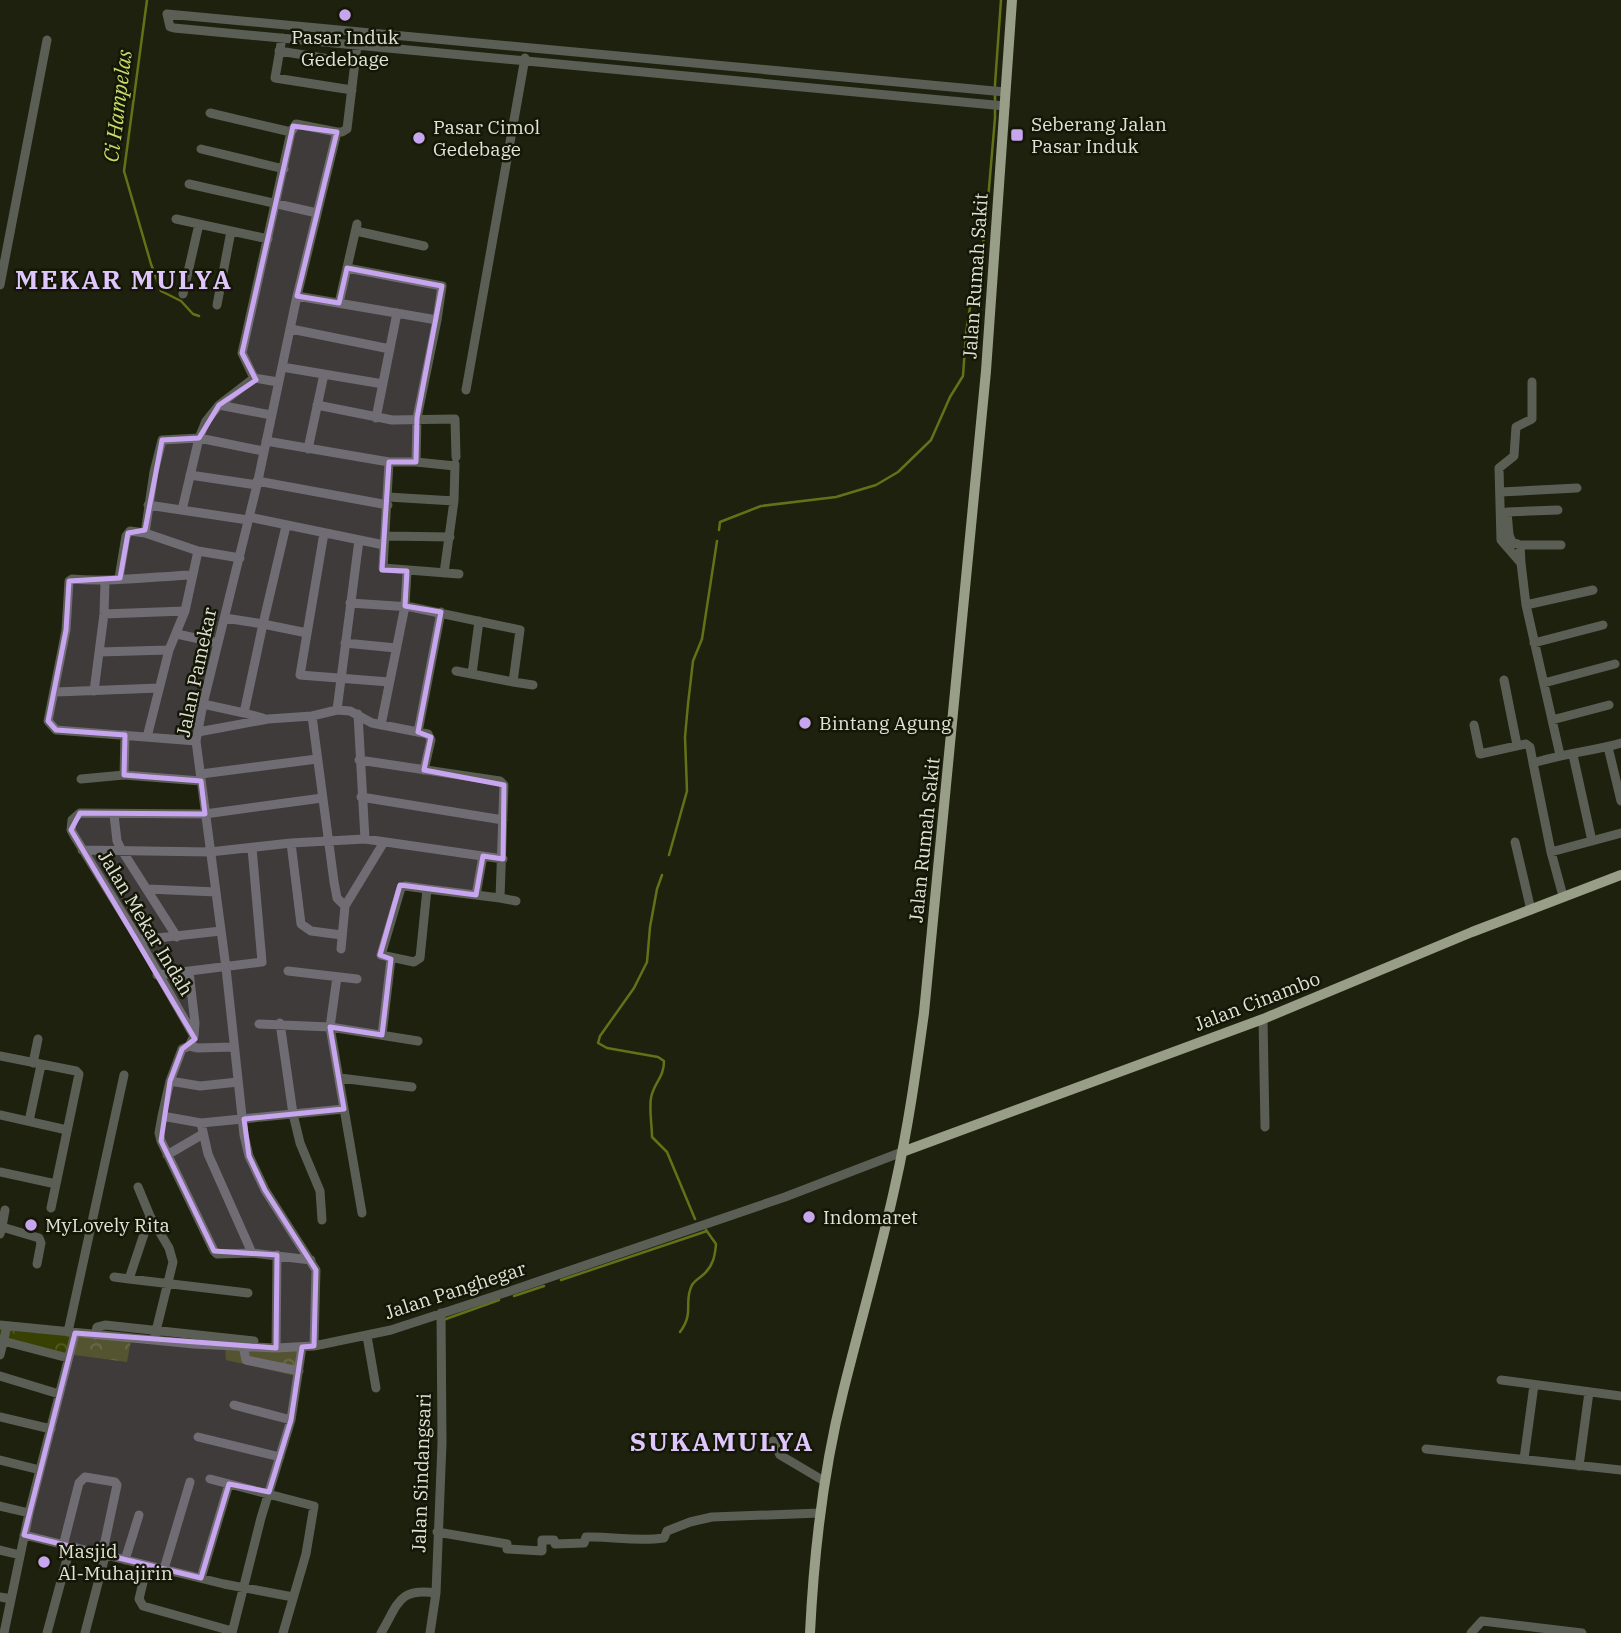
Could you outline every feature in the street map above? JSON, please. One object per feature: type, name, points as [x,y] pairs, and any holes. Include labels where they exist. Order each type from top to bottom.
[{"type":"main road","name":"Jalan Rumah Sakit","points":[[810,1633],[824,1481],[842,1393],[902,1152],[924,1013],[986,371],[997,105],[1012,0]]},
{"type":"main road","name":"Jalan Cinambo","points":[[902,1152],[1263,1019],[1563,896],[1621,875]]},
{"type":"street","points":[[997,105],[174,28],[170,27],[167,14],[998,91]]},
{"type":"street","points":[[353,32],[357,46]]},
{"type":"street","points":[[282,38],[275,78],[352,90]]},
{"type":"street","points":[[0,285],[47,40]]},
{"type":"street","name":"Jalan Pamekar","points":[[314,1346],[316,1269],[265,1190],[249,1156],[244,1135],[197,736],[337,132],[347,129],[357,46]]},
{"type":"street","points":[[466,390],[527,47]]},
{"type":"street","points":[[279,51],[355,63]]},
{"type":"street","points":[[210,113],[291,132]]},
{"type":"street","points":[[254,378],[242,353],[291,132],[296,124],[337,132]]},
{"type":"street","points":[[201,149],[284,169]]},
{"type":"street","points":[[189,184],[317,213]]},
{"type":"street","points":[[176,219],[268,239]]},
{"type":"street","points":[[183,294],[200,224]]},
{"type":"street","points":[[339,303],[356,228],[424,246]]},
{"type":"street","points":[[217,305],[231,231]]},
{"type":"street","points":[[347,268],[442,286],[438,320],[416,418],[416,462]]},
{"type":"street","points":[[297,296],[438,320]]},
{"type":"street","points":[[376,418],[397,313]]},
{"type":"street","points":[[291,329],[390,349]]},
{"type":"street","points":[[282,367],[383,384]]},
{"type":"street","points":[[308,449],[324,374]]},
{"type":"street","points":[[182,510],[198,438],[206,421],[219,405],[254,378],[278,382]]},
{"type":"street","points":[[1521,563],[1502,540],[1499,468],[1514,456],[1516,427],[1532,419],[1532,382]]},
{"type":"street","points":[[219,405],[271,415]]},
{"type":"street","points":[[317,405],[392,420],[456,420],[454,501],[444,573]]},
{"type":"street","points":[[145,533],[162,440],[198,438],[308,449],[389,462],[455,463]]},
{"type":"street","points":[[389,462],[383,568],[459,574]]},
{"type":"street","points":[[190,475],[388,501],[454,501]]},
{"type":"street","points":[[1500,492],[1577,488]]},
{"type":"street","points":[[148,505],[248,519],[359,540],[450,537]]},
{"type":"street","points":[[1558,510],[1507,512],[1512,542],[1520,545],[1561,545]]},
{"type":"street","points":[[244,713],[286,526]]},
{"type":"street","points":[[119,578],[128,533],[145,533],[198,551],[240,558]]},
{"type":"street","points":[[324,533],[299,673],[301,677],[389,682]]},
{"type":"street","points":[[337,710],[359,540]]},
{"type":"street","points":[[1520,545],[1526,605],[1560,755]]},
{"type":"street","points":[[147,737],[169,650],[185,611],[198,551]]},
{"type":"street","points":[[381,725],[405,606],[407,572]]},
{"type":"street","points":[[191,575],[119,578],[105,582],[69,581],[66,630],[56,692],[48,721],[52,728],[147,737],[197,736],[268,719],[312,716],[337,710],[358,714],[367,721],[431,737],[424,770]]},
{"type":"street","points":[[94,691],[104,614],[105,582]]},
{"type":"street","points":[[1526,605],[1593,590]]},
{"type":"street","points":[[350,603],[405,606],[520,629],[513,682]]},
{"type":"street","points":[[104,614],[185,611]]},
{"type":"street","points":[[418,732],[441,612]]},
{"type":"street","points":[[225,618],[307,634]]},
{"type":"street","points":[[472,674],[479,621]]},
{"type":"street","points":[[1534,643],[1603,625]]},
{"type":"street","points":[[177,634],[218,643]]},
{"type":"street","points":[[345,643],[396,648]]},
{"type":"street","points":[[99,652],[169,650]]},
{"type":"street","points":[[1544,683],[1615,664]]},
{"type":"street","points":[[456,671],[533,685]]},
{"type":"street","points":[[1504,680],[1517,746]]},
{"type":"street","points":[[56,692],[159,688]]},
{"type":"street","points":[[203,704],[268,719]]},
{"type":"street","points":[[1552,720],[1609,705]]},
{"type":"street","points":[[358,714],[365,839]]},
{"type":"street","points":[[312,716],[338,898],[345,906]]},
{"type":"street","points":[[1474,725],[1480,754],[1528,745],[1563,896]]},
{"type":"street","points":[[124,775],[125,735]]},
{"type":"street","points":[[1533,763],[1621,743]]},
{"type":"street","points":[[1608,747],[1621,801]]},
{"type":"street","points":[[1573,755],[1592,841]]},
{"type":"street","points":[[82,779],[124,775],[201,778],[317,759]]},
{"type":"street","points":[[359,760],[500,781],[504,785],[500,898]]},
{"type":"street","points":[[361,797],[503,820]]},
{"type":"street","points":[[177,937],[121,849],[117,841],[114,815],[205,814],[322,798]]},
{"type":"street","name":"Jalan Mekar Indah","points":[[114,815],[80,813],[74,818],[71,830],[194,1036]]},
{"type":"street","points":[[1551,852],[1621,833]]},
{"type":"street","points":[[82,850],[210,852],[291,843],[365,839],[503,859]]},
{"type":"street","points":[[341,948],[345,906],[384,842]]},
{"type":"street","points":[[1515,842],[1531,910]]},
{"type":"street","points":[[291,843],[301,924],[311,931],[342,936]]},
{"type":"street","points":[[157,975],[260,964],[263,960],[252,848]]},
{"type":"street","points":[[476,895],[483,856]]},
{"type":"street","points":[[427,889],[419,958],[414,962],[382,955],[398,891],[405,886],[516,901]]},
{"type":"street","points":[[148,888],[216,892]]},
{"type":"street","points":[[139,940],[221,931]]},
{"type":"street","points":[[382,1035],[391,959]]},
{"type":"street","points":[[288,971],[357,979]]},
{"type":"street","points":[[189,972],[194,1036],[189,1045],[182,1049],[162,1116],[159,1133],[167,1155],[217,1254],[253,1253],[311,1260]]},
{"type":"street","points":[[337,977],[330,1027],[362,1213]]},
{"type":"street","points":[[1263,1019],[1265,1127]]},
{"type":"street","points":[[280,1023],[293,1114],[300,1143],[320,1191],[322,1220]]},
{"type":"street","points":[[259,1024],[330,1027],[418,1041]]},
{"type":"street","points":[[29,1121],[38,1039]]},
{"type":"street","points":[[189,1045],[198,1048],[234,1047]]},
{"type":"street","points":[[0,1056],[76,1071],[79,1074],[51,1208]]},
{"type":"street","points":[[4,1633],[29,1513],[68,1358],[124,1074]]},
{"type":"street","points":[[340,1078],[412,1087]]},
{"type":"street","points":[[170,1082],[200,1086],[238,1082]]},
{"type":"street","points":[[162,1116],[201,1123],[344,1108]]},
{"type":"street","points":[[0,1115],[67,1130]]},
{"type":"street","points":[[201,1123],[208,1154],[253,1253]]},
{"type":"street","points":[[167,1155],[202,1134]]},
{"type":"street","name":"Jalan Panghegar","points":[[3,1326],[95,1335],[155,1335],[276,1348],[314,1346],[367,1336],[772,1202],[902,1152]]},
{"type":"street","points":[[0,1172],[57,1184]]},
{"type":"street","points":[[138,1187],[150,1216],[169,1248],[173,1262],[155,1335],[254,1341]]},
{"type":"street","points":[[5,1210],[1,1230],[39,1238],[41,1243],[37,1264]]},
{"type":"street","points":[[129,1279],[150,1216]]},
{"type":"street","points":[[276,1348],[277,1255]]},
{"type":"street","points":[[114,1277],[248,1293]]},
{"type":"street","name":"Jalan Sindangsari","points":[[430,1633],[436,1593],[442,1443],[441,1313]]},
{"type":"street","points":[[0,1355],[3,1326]]},
{"type":"street","points":[[367,1336],[376,1388]]},
{"type":"street","points":[[3,1341],[68,1358]]},
{"type":"street","points":[[243,1346],[246,1360],[299,1371]]},
{"type":"street","points":[[147,1566],[139,1600],[143,1606],[232,1632],[291,1420],[302,1347]]},
{"type":"street","points":[[0,1376],[59,1394]]},
{"type":"street","points":[[1501,1380],[1621,1396]]},
{"type":"street","points":[[1524,1460],[1534,1385]]},
{"type":"street","points":[[1580,1466],[1589,1392]]},
{"type":"street","points":[[234,1405],[291,1420]]},
{"type":"street","points":[[0,1417],[51,1429]]},
{"type":"street","points":[[198,1437],[280,1457]]},
{"type":"street","points":[[773,1441],[780,1455],[824,1481]]},
{"type":"street","points":[[1426,1450],[1621,1471]]},
{"type":"street","points":[[0,1460],[40,1470]]},
{"type":"street","points":[[47,1633],[79,1483],[85,1477],[115,1482],[117,1485],[105,1551],[85,1633]]},
{"type":"street","points":[[210,1479],[313,1504],[315,1509],[306,1554],[283,1633]]},
{"type":"street","points":[[164,1567],[190,1482]]},
{"type":"street","points":[[201,1578],[229,1483]]},
{"type":"street","points":[[0,1506],[29,1513]]},
{"type":"street","points":[[437,1532],[507,1544],[507,1549],[542,1551],[542,1540],[554,1540],[555,1544],[584,1543],[586,1537],[601,1536],[642,1541],[666,1538],[667,1531],[690,1521],[712,1517],[820,1513]]},
{"type":"street","points":[[125,1560],[139,1515]]},
{"type":"street","points":[[24,1535],[66,1547],[105,1551],[147,1566],[164,1567],[243,1588],[293,1597]]},
{"type":"street","points":[[0,1550],[20,1555]]},
{"type":"street","points":[[382,1633],[404,1595],[412,1592],[436,1593]]},
{"type":"street","points":[[0,1597],[11,1599]]},
{"type":"street","points":[[1471,1633],[1482,1621],[1583,1633]]},
{"type":"highlighted area","points":[[293,126],[337,132],[297,296],[339,303],[347,268],[442,286],[417,418],[416,462],[389,462],[382,570],[407,571],[405,606],[441,612],[418,732],[431,737],[424,770],[504,785],[503,859],[483,856],[476,895],[400,885],[380,955],[391,959],[382,1035],[330,1027],[344,1109],[244,1119],[249,1156],[265,1190],[316,1270],[314,1346],[302,1347],[291,1420],[269,1492],[229,1484],[201,1578],[24,1535],[75,1333],[276,1348],[277,1255],[214,1251],[161,1141],[170,1081],[182,1049],[195,1039],[71,830],[80,813],[205,814],[201,781],[124,775],[125,735],[56,730],[48,721],[66,630],[69,581],[120,578],[128,533],[145,530],[162,440],[199,438],[219,405],[256,380],[242,353]]},
{"type":"green space","points":[[0,1324],[132,1335],[127,1362],[0,1345]]},
{"type":"green space","points":[[225,1346],[300,1347],[296,1376],[226,1360]]},
{"type":"waterway","name":"Ci Hampelas","points":[[147,0],[124,171],[161,291],[181,301],[193,314],[199,316]]},
{"type":"waterway","points":[[719,530],[720,522],[761,506],[836,497],[876,485],[898,472],[931,440],[950,397],[963,376],[966,333],[986,223],[1001,0]]},
{"type":"waterway","points":[[669,855],[687,791],[685,737],[693,661],[702,639],[717,541]]},
{"type":"waterway","points":[[662,875],[650,927],[647,962],[634,988],[600,1036],[598,1043],[607,1048],[658,1057],[664,1061],[651,1098],[652,1137],[667,1152],[695,1219]]},
{"type":"waterway","points":[[680,1332],[687,1319],[688,1297],[692,1285],[707,1271],[714,1257],[716,1244],[706,1230]]},
{"type":"waterway","points":[[561,1280],[707,1231]]},
{"type":"waterway","points":[[514,1296],[544,1286]]},
{"type":"waterway","points":[[443,1320],[499,1300]]},
{"type":"place","name":"Pasar Induk Gedebage","points":[[345,15]]},
{"type":"place","name":"Seberang Jalan Pasar Induk","points":[[1017,135]]},
{"type":"place","name":"Pasar Cimol Gedebage","points":[[419,138]]},
{"type":"place","name":"Bintang Agung","points":[[805,723]]},
{"type":"place","name":"Indomaret","points":[[809,1217]]},
{"type":"place","name":"MyLovely Rita","points":[[31,1225]]},
{"type":"place","name":"Masjid Al-Muhajirin","points":[[44,1562]]},
{"type":"district","name":"MEKAR MULYA","points":[[124,280]]},
{"type":"district","name":"SUKAMULYA","points":[[722,1442]]}]
